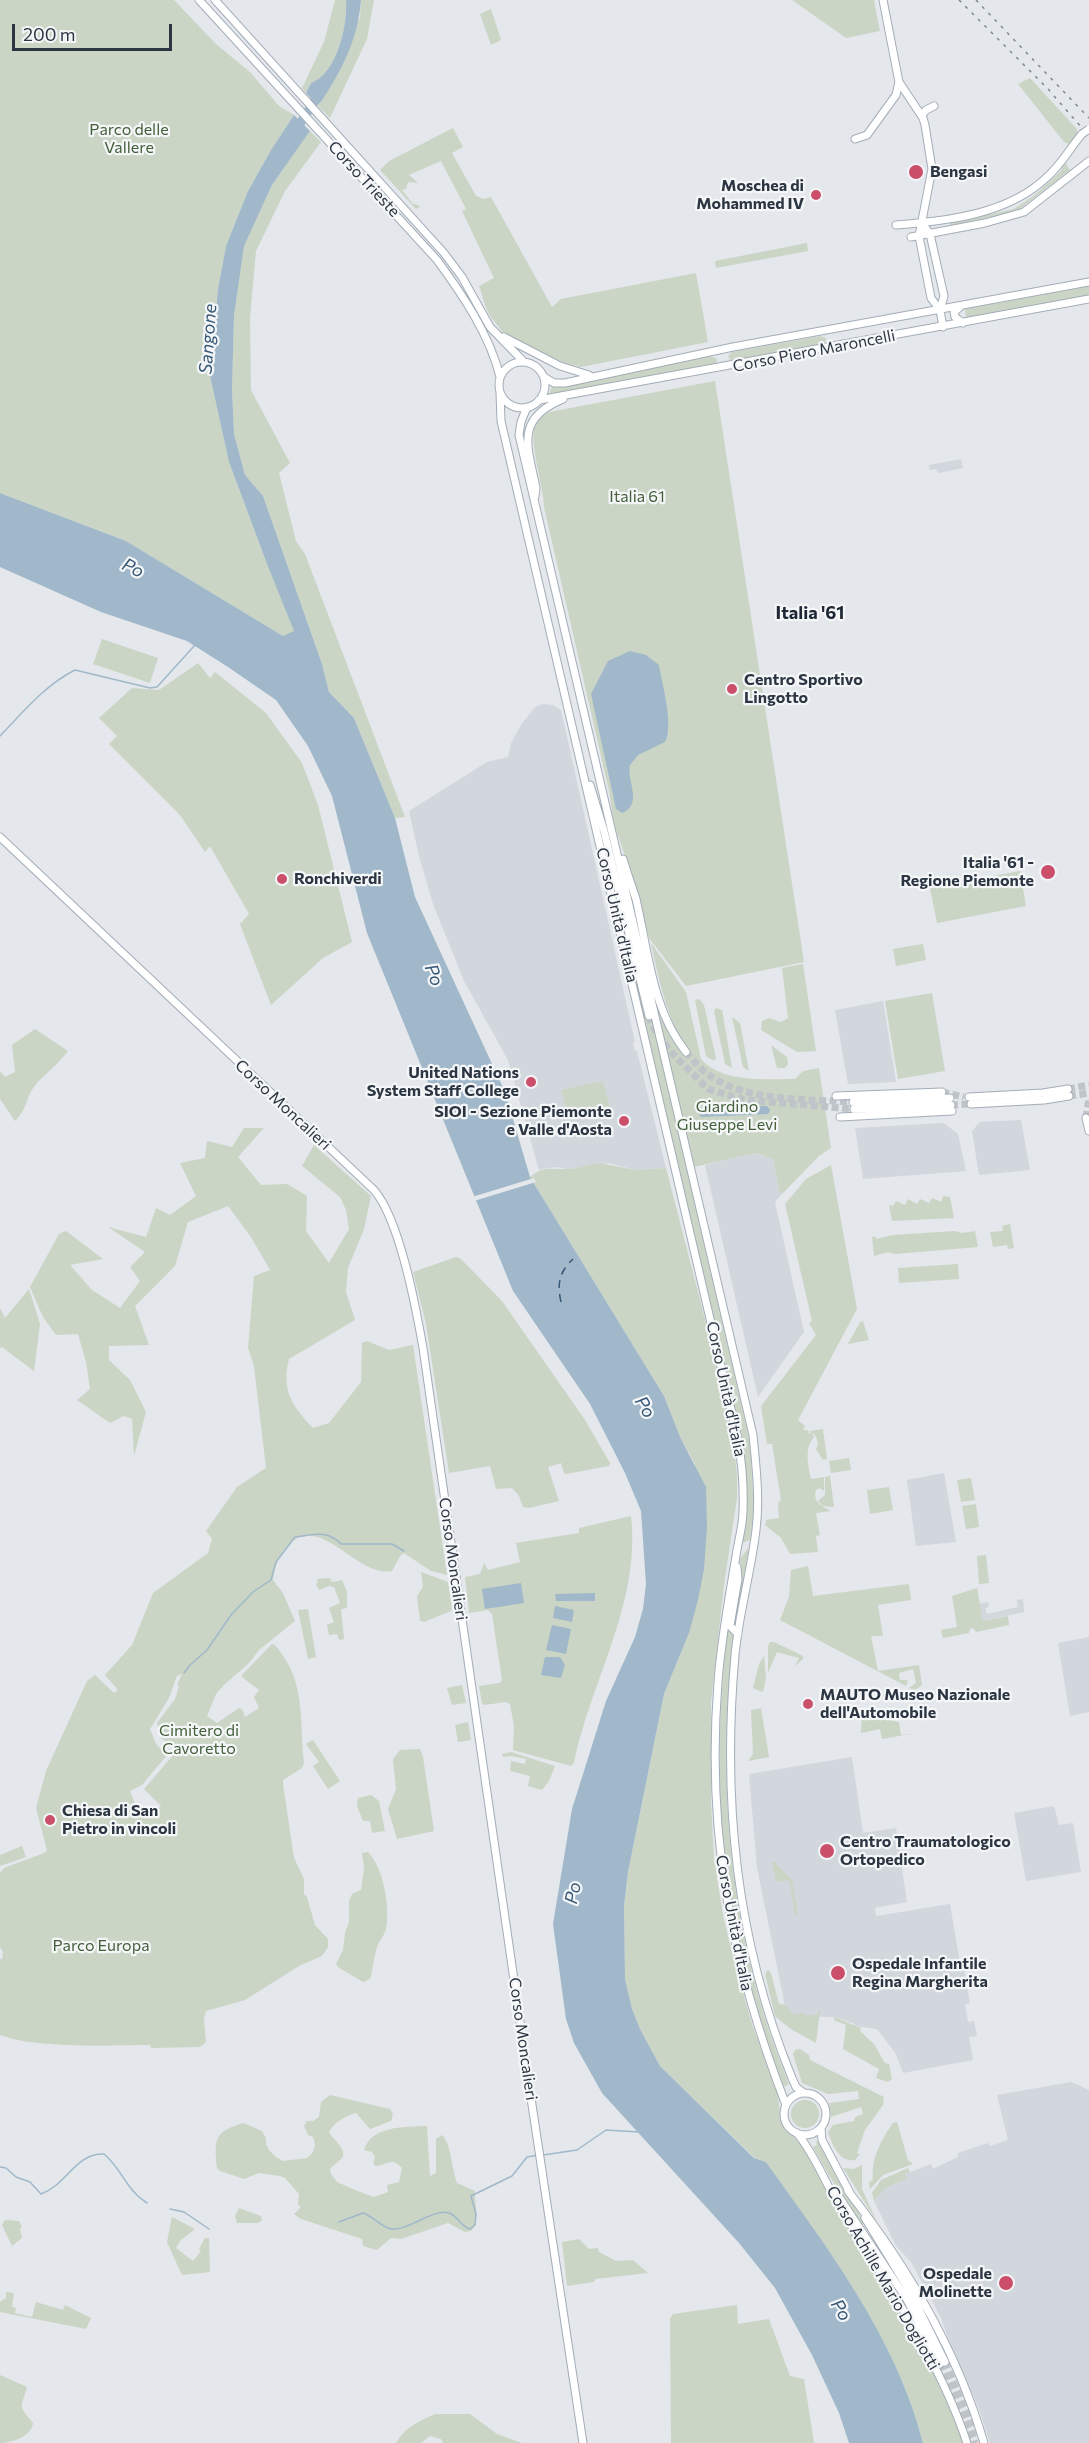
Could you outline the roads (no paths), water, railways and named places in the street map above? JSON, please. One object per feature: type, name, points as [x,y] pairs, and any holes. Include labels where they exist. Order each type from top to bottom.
[{"type":"main road","name":"Corso Trieste","points":[[199,0],[437,260],[468,307],[497,362],[500,377]]},
{"type":"main road","name":"Corso Trieste","points":[[215,0],[444,253],[462,277],[490,327],[524,362]]},
{"type":"main road","points":[[883,0],[899,82],[922,115],[926,125],[932,169],[919,236],[932,298],[940,310],[943,327]]},
{"type":"main road","points":[[855,139],[867,135],[896,95],[899,82]]},
{"type":"main road","points":[[922,115],[934,106]]},
{"type":"main road","points":[[1089,129],[1082,134],[1047,178],[1026,195],[1008,204],[977,213],[922,223],[896,225],[910,237],[984,223],[1024,212],[1089,161]]},
{"type":"main road","points":[[922,223],[930,234],[944,296],[940,310]]},
{"type":"main road","points":[[910,224],[910,237]]},
{"type":"main road","name":"Corso Piero Maroncelli","points":[[544,377],[559,384],[736,347],[1089,282]]},
{"type":"main road","name":"Corso Piero Maroncelli","points":[[539,400],[1089,299]]},
{"type":"main road","points":[[963,305],[954,315],[963,323]]},
{"type":"main road","points":[[490,327],[507,340],[560,366],[593,376]]},
{"type":"main road","points":[[524,362],[537,367],[544,377],[545,386],[539,400],[527,408],[512,406],[501,393],[500,377],[510,365],[524,362]]},
{"type":"main road","name":"Corso Unità d'Italia","points":[[501,393],[501,421],[738,1438],[743,1469],[743,1511],[721,1651],[716,1715],[716,1793],[720,1857],[739,1962],[756,2023],[786,2104]]},
{"type":"main road","points":[[534,501],[536,488],[526,442],[531,424],[548,407],[577,394]]},
{"type":"main road","name":"Corso Unità d'Italia","points":[[527,408],[520,422],[519,435],[610,820],[726,1329],[753,1435],[758,1513],[738,1634],[729,1748],[735,1854],[743,1910],[769,2018],[796,2087],[804,2093]]},
{"type":"main road","name":"Corso Unità d'Italia","points":[[577,749],[604,831],[649,1016]]},
{"type":"main road","name":"Corso Unità d'Italia","points":[[610,820],[635,896],[661,1006],[674,1036],[686,1052]]},
{"type":"main road","name":"Corso Moncalieri","points":[[0,837],[374,1190],[387,1210],[411,1290],[423,1348],[584,2443]]},
{"type":"main road","points":[[836,1096],[942,1092]]},
{"type":"main road","points":[[970,1101],[1043,1093],[1068,1093]]},
{"type":"main road","points":[[840,1117],[951,1104],[853,1106]]},
{"type":"main road","points":[[1086,1118],[1089,1131]]},
{"type":"main road","points":[[736,1553],[738,1579],[730,1626],[738,1634]]},
{"type":"main road","points":[[804,2093],[818,2097],[825,2106],[826,2120],[821,2128],[810,2134],[797,2133],[786,2121],[786,2104],[794,2096],[804,2093]]},
{"type":"main road","name":"Corso Achille Mario Dogliotti","points":[[821,2128],[822,2140],[848,2191],[912,2295],[943,2363],[876,2250],[826,2180]]},
{"type":"main road","name":"Corso Achille Mario Dogliotti","points":[[797,2133],[809,2147],[837,2202],[909,2318],[940,2378],[967,2443]]},
{"type":"main road","name":"Corso Achille Mario Dogliotti","points":[[848,2191],[884,2237],[931,2317],[964,2385],[984,2443]]},
{"type":"water","points":[[346,0],[361,0],[353,41],[336,78],[317,105],[306,93],[311,83],[328,70],[334,59],[343,34]]},
{"type":"water","name":"Po","points":[[294,115],[310,131],[272,185],[244,246],[234,316],[232,389],[234,434],[245,475],[263,496],[322,664],[329,692],[354,718],[395,818],[415,897],[505,1092],[530,1177],[664,1396],[681,1439],[706,1487],[707,1528],[704,1569],[698,1600],[689,1633],[664,1694],[628,1872],[624,1906],[625,1979],[632,2009],[660,2066],[754,2158],[766,2162],[836,2261],[878,2330],[896,2367],[923,2443],[849,2443],[839,2413],[812,2355],[775,2288],[739,2243],[602,2093],[574,2043],[566,2019],[553,1924],[572,1809],[606,1701],[635,1637],[643,1609],[646,1584],[641,1511],[625,1473],[590,1404],[513,1291],[367,933],[332,796],[308,746],[276,700],[187,641],[101,612],[0,567],[0,493],[126,541],[283,636],[294,631],[229,462],[210,376],[218,289],[226,246],[248,191]]},
{"type":"water","points":[[630,651],[646,655],[659,665],[668,726],[665,742],[638,755],[630,765],[632,804],[622,813],[616,809],[591,694],[608,661]]},
{"type":"water","points":[[767,1106],[770,1110],[768,1114],[701,1117],[698,1113],[701,1108]]},
{"type":"water","points":[[521,1583],[524,1603],[485,1609],[482,1589]]},
{"type":"water","points":[[595,1593],[595,1601],[556,1601],[555,1594]]},
{"type":"water","points":[[555,1606],[574,1610],[572,1622],[553,1618]]},
{"type":"water","points":[[552,1625],[571,1629],[566,1654],[546,1650]]},
{"type":"water","points":[[545,1657],[560,1657],[565,1665],[561,1678],[541,1675]]},
{"type":"waterway","name":"Sangone","points":[[296,130],[321,91]]},
{"type":"waterway","points":[[0,736],[44,691],[75,670],[150,688],[157,687],[195,645]]},
{"type":"waterway","points":[[184,1673],[207,1650],[231,1615],[253,1592],[271,1580],[276,1562],[295,1537],[325,1535],[336,1539],[341,1544],[392,1544],[404,1551]]},
{"type":"waterway","points":[[543,2155],[577,2150],[606,2130],[639,2132]]},
{"type":"waterway","points":[[0,2167],[30,2182],[41,2194],[58,2184],[78,2164],[94,2155],[104,2154],[116,2166],[134,2192],[147,2203]]},
{"type":"waterway","points":[[339,2222],[363,2213],[387,2228],[398,2229],[443,2212],[452,2214],[470,2229],[475,2225],[476,2214],[471,2196],[512,2176],[527,2157],[538,2155]]},
{"type":"waterway","points":[[170,2209],[184,2212],[209,2229]]},
{"type":"tunnel","points":[[649,1016],[652,1026],[670,1051],[708,1089],[745,1100],[854,1109]]},
{"type":"tunnel","points":[[686,1052],[709,1075],[741,1090],[778,1098],[853,1102]]},
{"type":"tunnel","points":[[1068,1089],[1089,1085]]},
{"type":"tunnel","points":[[942,1092],[964,1097]]},
{"type":"tunnel","points":[[1069,1096],[1089,1093]]},
{"type":"tunnel","points":[[1086,1118],[1089,1098]]},
{"type":"tunnel","points":[[951,1105],[971,1104]]},
{"type":"tunnel","points":[[945,2362],[968,2416],[975,2443]]},
{"type":"tunnel","points":[[940,2364],[963,2418],[970,2443]]},
{"type":"railway","points":[[959,0],[1048,89],[1089,136]]},
{"type":"railway","points":[[976,0],[1089,118]]},
{"type":"place","name":"Bengasi","points":[[916,172]]},
{"type":"place","name":"Moschea di Mohammed IV","points":[[816,195]]},
{"type":"place","name":"Centro Sportivo Lingotto","points":[[732,689]]},
{"type":"place","name":"Italia '61 - Regione Piemonte","points":[[1048,872]]},
{"type":"place","name":"Ronchiverdi","points":[[282,879]]},
{"type":"place","name":"United Nations System Staff College","points":[[531,1082]]},
{"type":"place","name":"SIOI - Sezione Piemonte e Valle d'Aosta","points":[[624,1121]]},
{"type":"place","name":"MAUTO Museo Nazionale dell'Automobile","points":[[808,1704]]},
{"type":"place","name":"Chiesa di San Pietro in vincoli","points":[[50,1820]]},
{"type":"place","name":"Centro Traumatologico Ortopedico","points":[[827,1851]]},
{"type":"place","name":"Ospedale Infantile Regina Margherita","points":[[838,1973]]},
{"type":"place","name":"Ospedale Molinette","points":[[1006,2283]]},
{"type":"district","name":"Italia '61","points":[[810,613]]},
{"type":"park label","name":"Parco delle Vallere","points":[[129,139]]},
{"type":"park label","name":"Italia 61","points":[[637,497]]},
{"type":"park label","name":"Giardino Giuseppe Levi","points":[[727,1116]]},
{"type":"park label","name":"Cimitero di Cavoretto","points":[[199,1740]]},
{"type":"park label","name":"Parco Europa","points":[[101,1946]]}]
